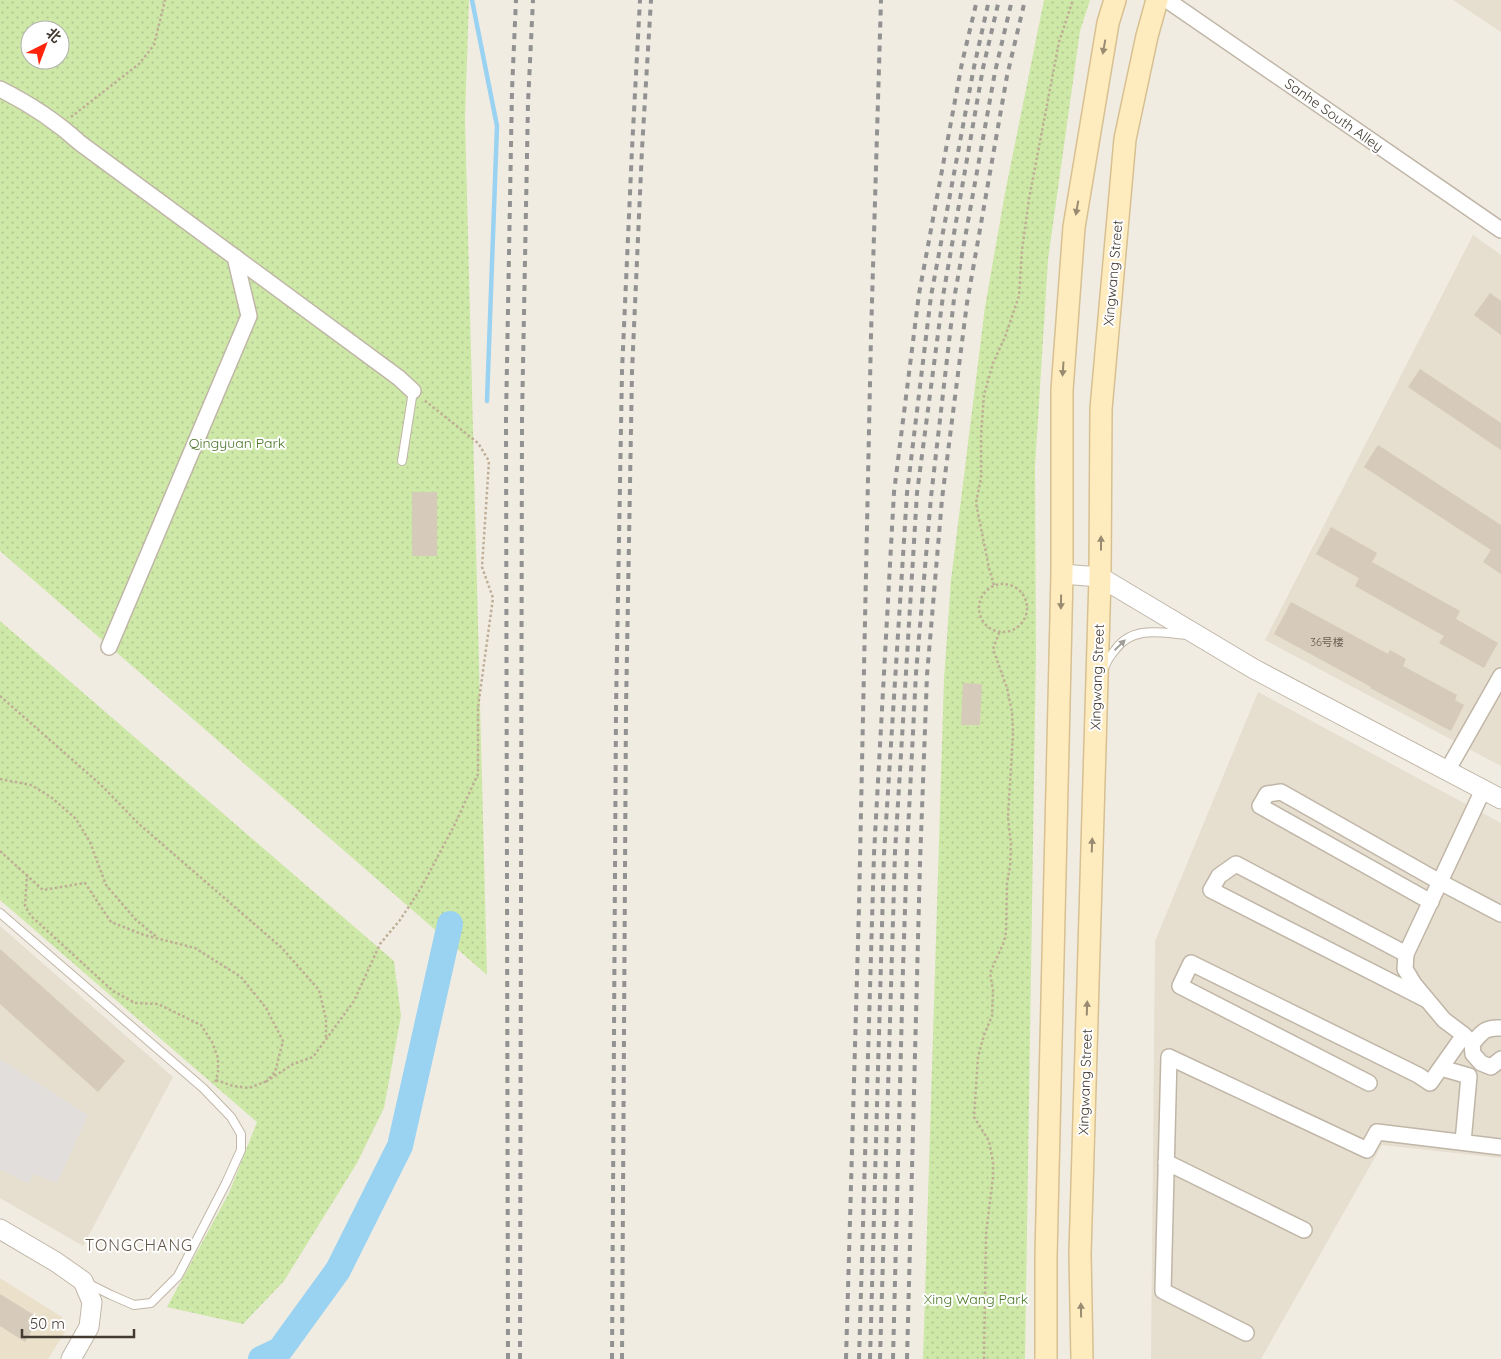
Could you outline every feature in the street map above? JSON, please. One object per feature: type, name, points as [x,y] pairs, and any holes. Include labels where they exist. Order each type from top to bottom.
[{"type":"main road","points":[[1046,1359],[1046,1256],[1062,574],[1062,390],[1074,227],[1108,23],[1115,0]]},
{"type":"main road","name":"Xingwang Street","points":[[1082,1359],[1080,1254],[1100,577],[1101,409],[1125,139],[1147,36],[1157,0]]},
{"type":"street","name":"Sanhe South Alley","points":[[1167,0],[1501,230]]},
{"type":"street","points":[[0,89],[24,101],[60,125],[80,143],[399,378],[413,391]]},
{"type":"street","points":[[109,647],[249,316],[235,257]]},
{"type":"street","points":[[1062,574],[1100,577],[1254,669],[1501,799]]},
{"type":"street","points":[[1447,771],[1501,676]]},
{"type":"street","points":[[1484,790],[1406,954],[1405,969],[1414,984],[1444,1020],[1468,1040],[1473,1054],[1481,1063],[1491,1067],[1501,1059]]},
{"type":"street","points":[[1431,902],[1260,806],[1267,794],[1281,792],[1440,882],[1501,914]]},
{"type":"street","points":[[1406,954],[1236,864],[1219,876],[1212,890],[1427,1000]]},
{"type":"street","points":[[1369,1083],[1180,986],[1190,963],[1430,1083],[1468,1040],[1491,1027],[1501,1028]]},
{"type":"street","points":[[1246,1333],[1162,1291],[1169,1057],[1367,1150],[1377,1132],[1501,1147]]},
{"type":"street","points":[[1442,1068],[1469,1076],[1463,1142]]},
{"type":"street","points":[[1166,1162],[1304,1230]]},
{"type":"street","points":[[0,1229],[56,1262],[83,1281],[92,1302],[89,1327],[71,1359]]},
{"type":"lane","points":[[402,461],[413,391]]},
{"type":"lane","points":[[1097,687],[1106,662],[1119,645],[1132,635],[1150,632],[1198,636]]},
{"type":"lane","points":[[0,913],[209,1094],[231,1117],[242,1134],[241,1150],[178,1276],[151,1303],[134,1305],[111,1296],[83,1281]]},
{"type":"path","points":[[60,125],[139,64],[154,45],[165,0]]},
{"type":"path","points":[[994,585],[976,502],[981,478],[984,395],[993,363],[1005,337],[1019,296],[1022,250],[1029,198],[1058,42],[1072,0]]},
{"type":"path","points":[[216,1080],[233,1086],[249,1088],[267,1081],[293,1064],[313,1057],[354,1001],[380,944],[399,922],[421,888],[454,826],[478,774],[478,707],[492,598],[482,567],[489,461],[478,443],[413,391]]},
{"type":"path","points":[[994,585],[1010,585],[1018,589],[1023,595],[1027,602],[1028,610],[1026,618],[1015,630],[1008,633],[999,633],[985,625],[981,619],[979,603],[982,596],[994,585]]},
{"type":"path","points":[[984,1359],[986,1234],[993,1178],[993,1162],[989,1141],[974,1117],[978,1057],[992,1016],[993,990],[990,973],[1004,942],[1006,932],[1007,883],[1011,845],[1008,817],[1013,734],[1012,712],[1007,688],[993,649],[999,633]]},
{"type":"path","points":[[0,696],[101,785],[139,824],[282,948],[319,990],[326,1019],[326,1039]]},
{"type":"path","points":[[0,779],[31,785],[51,797],[76,819],[90,842],[106,885],[136,920],[159,939]]},
{"type":"path","points":[[0,851],[43,890],[85,883],[111,922],[144,935],[195,948],[241,977],[266,1008],[283,1041],[275,1072],[267,1081]]},
{"type":"path","points":[[26,874],[25,906],[31,916],[113,991],[135,1003],[158,1004],[200,1024],[212,1042],[218,1058],[218,1072],[209,1094]]},
{"type":"shaded area","points":[[1453,0],[1501,0],[1501,32]]},
{"type":"shaded area","points":[[1473,235],[1501,255],[1501,766],[1265,640]]},
{"type":"shaded area","points":[[1258,692],[1501,823],[1501,1158],[1382,1145],[1261,1359],[1151,1359],[1155,941]]},
{"type":"shaded area","points":[[0,926],[173,1077],[83,1246],[0,1198]]},
{"type":"shaded area","points":[[0,1059],[88,1115],[57,1183],[33,1174],[29,1184],[0,1169]]},
{"type":"shaded area","points":[[0,1278],[62,1317],[65,1332],[48,1359],[0,1359]]},
{"type":"green space","name":"Qingyuan Park","points":[[0,0],[469,0],[465,118],[487,975],[0,551]]},
{"type":"green space","name":"Xing Wang Park","points":[[1044,0],[1090,0],[1080,31],[1048,260],[1035,467],[1036,650],[1025,1359],[923,1359],[944,679],[951,580],[985,307],[1005,193]]},
{"type":"green space","points":[[0,621],[394,961],[401,1016],[384,1108],[357,1163],[284,1281],[243,1324],[167,1307],[229,1193],[257,1122],[0,900]]},
{"type":"building","points":[[1490,293],[1501,301],[1501,335],[1474,315]]},
{"type":"building","points":[[1420,369],[1501,423],[1501,450],[1408,387]]},
{"type":"building","points":[[1378,445],[1501,525],[1501,574],[1483,562],[1491,550],[1364,467]]},
{"type":"building","points":[[412,492],[437,492],[437,556],[412,556]]},
{"type":"building","points":[[1331,527],[1377,553],[1372,562],[1460,611],[1456,619],[1498,643],[1484,668],[1439,643],[1444,636],[1355,586],[1359,578],[1316,554]]},
{"type":"building","points":[[1291,602],[1388,654],[1390,650],[1406,659],[1403,666],[1457,695],[1455,700],[1464,705],[1451,731],[1274,634]]},
{"type":"building","points":[[963,683],[982,684],[980,725],[961,725]]},
{"type":"building","points":[[0,949],[125,1061],[98,1092],[0,1004]]},
{"type":"building","points":[[0,1294],[39,1318],[25,1342],[0,1326]]},
{"type":"waterway","points":[[472,0],[497,126],[487,401]]},
{"type":"waterway","points":[[261,1359],[280,1350],[338,1270],[400,1146],[450,924]]},
{"type":"railway","points":[[508,1359],[506,418],[512,90],[516,0]]},
{"type":"railway","points":[[520,1359],[522,418],[528,103],[533,0]]},
{"type":"railway","points":[[612,1359],[616,709],[622,371],[640,0]]},
{"type":"railway","points":[[622,1359],[626,709],[632,372],[651,0]]},
{"type":"railway","points":[[846,1359],[881,0]]},
{"type":"railway","points":[[859,1359],[874,854],[894,492],[919,294],[962,63],[977,0]]},
{"type":"railway","points":[[870,1359],[884,854],[907,493],[931,296],[974,67],[989,0]]},
{"type":"railway","points":[[880,1359],[895,852],[917,493],[943,296],[983,68],[999,0]]},
{"type":"railway","points":[[893,1359],[907,851],[916,673],[931,497],[954,299],[995,72],[1012,0]]},
{"type":"railway","points":[[907,1359],[920,863],[927,675],[942,499],[967,303],[1007,76],[1025,0]]},
{"type":"district","name":"TONGCHANG","points":[[139,1245]]}]
